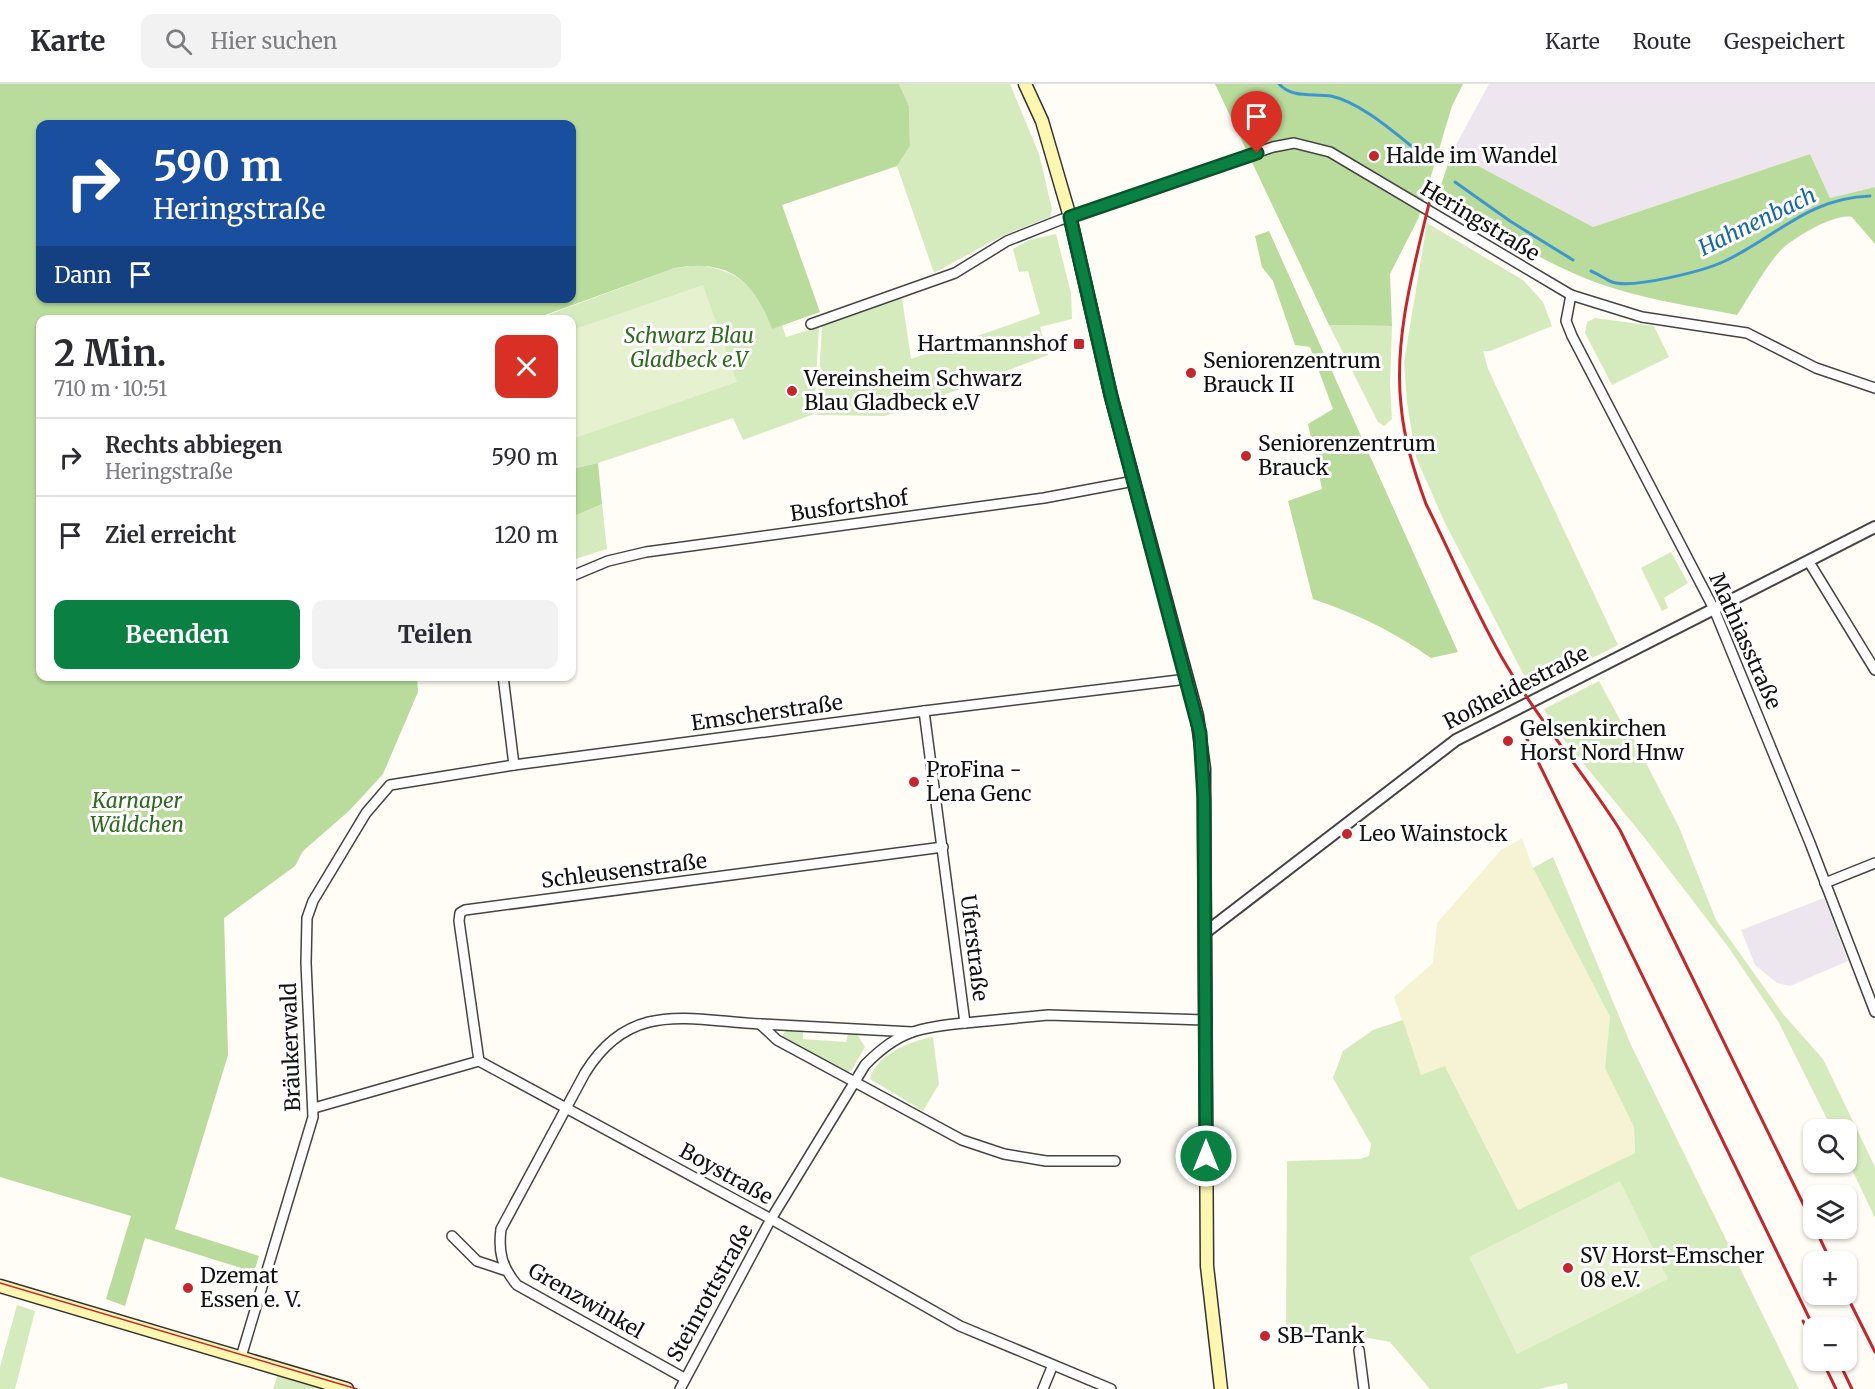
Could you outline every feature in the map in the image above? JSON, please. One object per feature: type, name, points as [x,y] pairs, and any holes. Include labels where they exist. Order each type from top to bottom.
[{"type":"main road","points":[[1025,84],[1042,121],[1070,217],[1111,396],[1200,733],[1204,770],[1209,1287],[1221,1389]]},
{"type":"main road","points":[[0,1286],[347,1389]]},
{"type":"street","name":"Heringstraße","points":[[1070,217],[1273,147],[1294,143],[1307,145],[1330,152],[1572,295],[1600,306],[1642,317],[1747,333],[1816,368],[1875,388]]},
{"type":"street","points":[[811,324],[955,273],[1007,241],[1070,217]]},
{"type":"street","name":"Mathiasstraße","points":[[1572,295],[1566,321],[1572,336],[1714,609],[1875,1012]]},
{"type":"street","name":"Busfortshof","points":[[576,574],[608,561],[646,552],[1044,498],[1134,481]]},
{"type":"street","name":"Roßheidestraße","points":[[1206,932],[1456,740],[1875,527]]},
{"type":"street","points":[[1809,562],[1875,670]]},
{"type":"street","name":"Emscherstraße","points":[[366,813],[390,785],[402,781],[924,711],[1187,679]]},
{"type":"street","points":[[504,681],[514,765]]},
{"type":"street","name":"Uferstraße","points":[[924,711],[965,1023],[1048,1015],[1205,1020]]},
{"type":"street","name":"Bräukerwald","points":[[241,1357],[314,1108],[306,963],[307,918],[313,901],[366,813]]},
{"type":"street","name":"Schleusenstraße","points":[[479,1061],[459,921],[460,914],[465,910],[943,847]]},
{"type":"street","points":[[1825,883],[1875,863]]},
{"type":"street","name":"Grenzwinkel","points":[[684,1378],[528,1293],[517,1285],[504,1270],[500,1254],[501,1230],[599,1051],[615,1036],[639,1023],[663,1019],[912,1032]]},
{"type":"street","name":"Steinrottstraße","points":[[680,1389],[771,1219],[865,1065],[884,1045],[912,1032],[965,1023]]},
{"type":"street","points":[[760,1024],[777,1040],[962,1140],[1004,1154],[1046,1161],[1115,1161]]},
{"type":"street","points":[[314,1108],[479,1061]]},
{"type":"street","name":"Boystraße","points":[[479,1061],[771,1219],[929,1310],[1052,1367],[1111,1389]]},
{"type":"street","name":"Grenzwinkel","points":[[452,1236],[477,1261],[504,1270]]},
{"type":"street","points":[[1359,1350],[1364,1389]]},
{"type":"street","points":[[1043,1389],[1052,1367]]},
{"type":"shaded area","points":[[1489,84],[1875,84],[1875,187],[1830,198],[1810,154],[1593,227],[1452,152]]},
{"type":"shaded area","points":[[1522,838],[1533,868],[1610,1017],[1606,1068],[1634,1127],[1635,1153],[1518,1210],[1446,1067],[1421,1075],[1394,997],[1433,963],[1437,923],[1501,850]]},
{"type":"shaded area","points":[[1824,898],[1848,961],[1790,986],[1777,983],[1755,965],[1741,930]]},
{"type":"green space","name":"Karnaper Wäldchen","points":[[0,84],[899,84],[909,106],[910,146],[897,166],[782,205],[820,312],[772,329],[757,298],[737,277],[725,270],[694,266],[675,268],[545,315],[36,315],[36,681],[417,681],[418,692],[383,774],[350,810],[303,851],[295,866],[224,918],[228,1055],[175,1229],[259,1256],[254,1272],[145,1238],[125,1306],[106,1299],[131,1216],[0,1177]]},
{"type":"green space","points":[[899,84],[1010,84],[1039,154],[1052,209],[1050,217],[1004,235],[934,273],[897,166],[910,146],[909,106]]},
{"type":"green space","points":[[1215,84],[1463,84],[1452,106],[1418,219],[1390,274],[1392,326],[1329,325]]},
{"type":"green space","points":[[1452,152],[1593,227],[1810,154],[1830,198],[1875,187],[1875,244],[1852,217],[1836,219],[1796,238],[1782,249],[1764,272],[1737,315],[1661,300],[1616,289],[1570,272],[1437,197]]},
{"type":"green space","points":[[1427,223],[1523,280],[1543,302],[1552,326],[1490,351],[1483,351],[1488,369],[1618,645],[1531,689],[1444,521],[1416,457],[1407,403],[1404,362]]},
{"type":"green space","points":[[1269,231],[1458,652],[1431,658],[1374,624],[1313,599],[1288,501],[1322,489],[1308,424],[1333,409],[1310,347],[1295,345],[1273,281],[1262,267],[1255,236]]},
{"type":"green space","points":[[1056,234],[1071,293],[1072,319],[1040,327],[1048,355],[908,409],[884,416],[817,415],[822,324],[902,298],[911,359],[1040,314],[1028,271],[1019,272],[1013,249],[1029,240]]},
{"type":"green space","name":"Schwarz Blau Gladbeck e.V","points":[[699,265],[737,277],[746,284],[760,302],[772,328],[782,325],[786,337],[819,327],[814,414],[743,440],[733,418],[598,463],[576,468],[576,315],[548,315],[675,268]]},
{"type":"green space","points":[[703,285],[737,382],[576,438],[576,329]]},
{"type":"green space","points":[[1595,318],[1654,326],[1669,357],[1612,385],[1585,333],[1587,322]]},
{"type":"green space","points":[[1329,325],[1392,326],[1390,385],[1392,419],[1384,426],[1378,422]]},
{"type":"green space","points":[[598,463],[602,504],[576,515],[576,468]]},
{"type":"green space","points":[[602,504],[607,549],[576,559],[576,515]]},
{"type":"green space","points":[[1671,552],[1688,583],[1664,598],[1668,608],[1662,611],[1641,568]]},
{"type":"green space","points":[[1599,681],[1625,729],[1628,728],[1679,827],[1716,920],[1783,1014],[1823,1059],[1852,1119],[1827,1119],[1778,1021],[1729,948],[1644,837],[1560,735],[1544,709]]},
{"type":"green space","points":[[1553,857],[1631,1045],[1799,1389],[1568,1389],[1567,1383],[1538,1389],[1430,1389],[1390,1342],[1342,1333],[1286,1336],[1287,1161],[1360,1159],[1369,1156],[1371,1144],[1333,1078],[1343,1051],[1373,1030],[1403,1020],[1421,1075],[1445,1066],[1518,1210],[1635,1153],[1634,1127],[1605,1068],[1610,1017],[1533,868]]},
{"type":"green space","points":[[786,1030],[803,1031],[803,1039],[846,1042],[848,1034],[857,1034],[865,1047],[851,1071],[846,1073],[784,1039],[782,1036]]},
{"type":"green space","points":[[933,1037],[939,1084],[923,1111],[870,1079],[879,1063],[896,1050],[915,1041]]},
{"type":"green space","points":[[1857,1130],[1875,1167],[1875,1218],[1854,1173],[1857,1173]]},
{"type":"green space","name":"SV Horst-Emscher 08 e.V.","points":[[1620,1181],[1668,1279],[1517,1354],[1469,1257]]},
{"type":"green space","points":[[17,1305],[35,1311],[15,1389],[0,1389],[0,1367]]},
{"type":"green space","points":[[280,1369],[346,1389],[273,1389]]},
{"type":"waterway","name":"Hahnenbach","points":[[1279,84],[1290,92],[1331,96],[1356,106],[1424,156]]},
{"type":"waterway","name":"Hahnenbach","points":[[1455,182],[1510,221],[1573,260]]},
{"type":"waterway","name":"Hahnenbach","points":[[1591,271],[1612,282],[1622,284],[1686,274],[1725,261],[1810,211],[1848,198],[1870,196]]},
{"type":"tram line","points":[[0,1283],[357,1389]]},
{"type":"railway","points":[[1434,182],[1408,293],[1399,377],[1402,418],[1407,443],[1426,504],[1501,656],[1620,830],[1803,1204]]},
{"type":"railway","points":[[1526,737],[1809,1317]]},
{"type":"railway","points":[[1820,1239],[1826,1251]]},
{"type":"railway","points":[[1852,1305],[1875,1352]]},
{"type":"railway","points":[[1827,1371],[1836,1389]]},
{"type":"railway","points":[[1843,1371],[1852,1389]]},
{"type":"place","name":"Halde im Wandel","points":[[1374,156]]},
{"type":"place","name":"Hartmannshof","points":[[1079,344]]},
{"type":"place","name":"Seniorenzentrum Brauck II","points":[[1191,373]]},
{"type":"place","name":"Vereinsheim Schwarz Blau Gladbeck e.V","points":[[792,391]]},
{"type":"place","name":"Seniorenzentrum Brauck","points":[[1246,456]]},
{"type":"place","name":"Gelsenkirchen Horst Nord Hnw","points":[[1508,741]]},
{"type":"place","name":"ProFina - Lena Genc","points":[[914,782]]},
{"type":"place","name":"Leo Wainstock","points":[[1347,834]]},
{"type":"place","name":"SV Horst-Emscher 08 e.V.","points":[[1568,1268]]},
{"type":"place","name":"Dzemat Essen e. V.","points":[[188,1288]]},
{"type":"place","name":"SB-Tank","points":[[1265,1336]]},
{"type":"route","points":[[1206,1156],[1204,770],[1200,733],[1111,396],[1070,217],[1257,153]]}]
